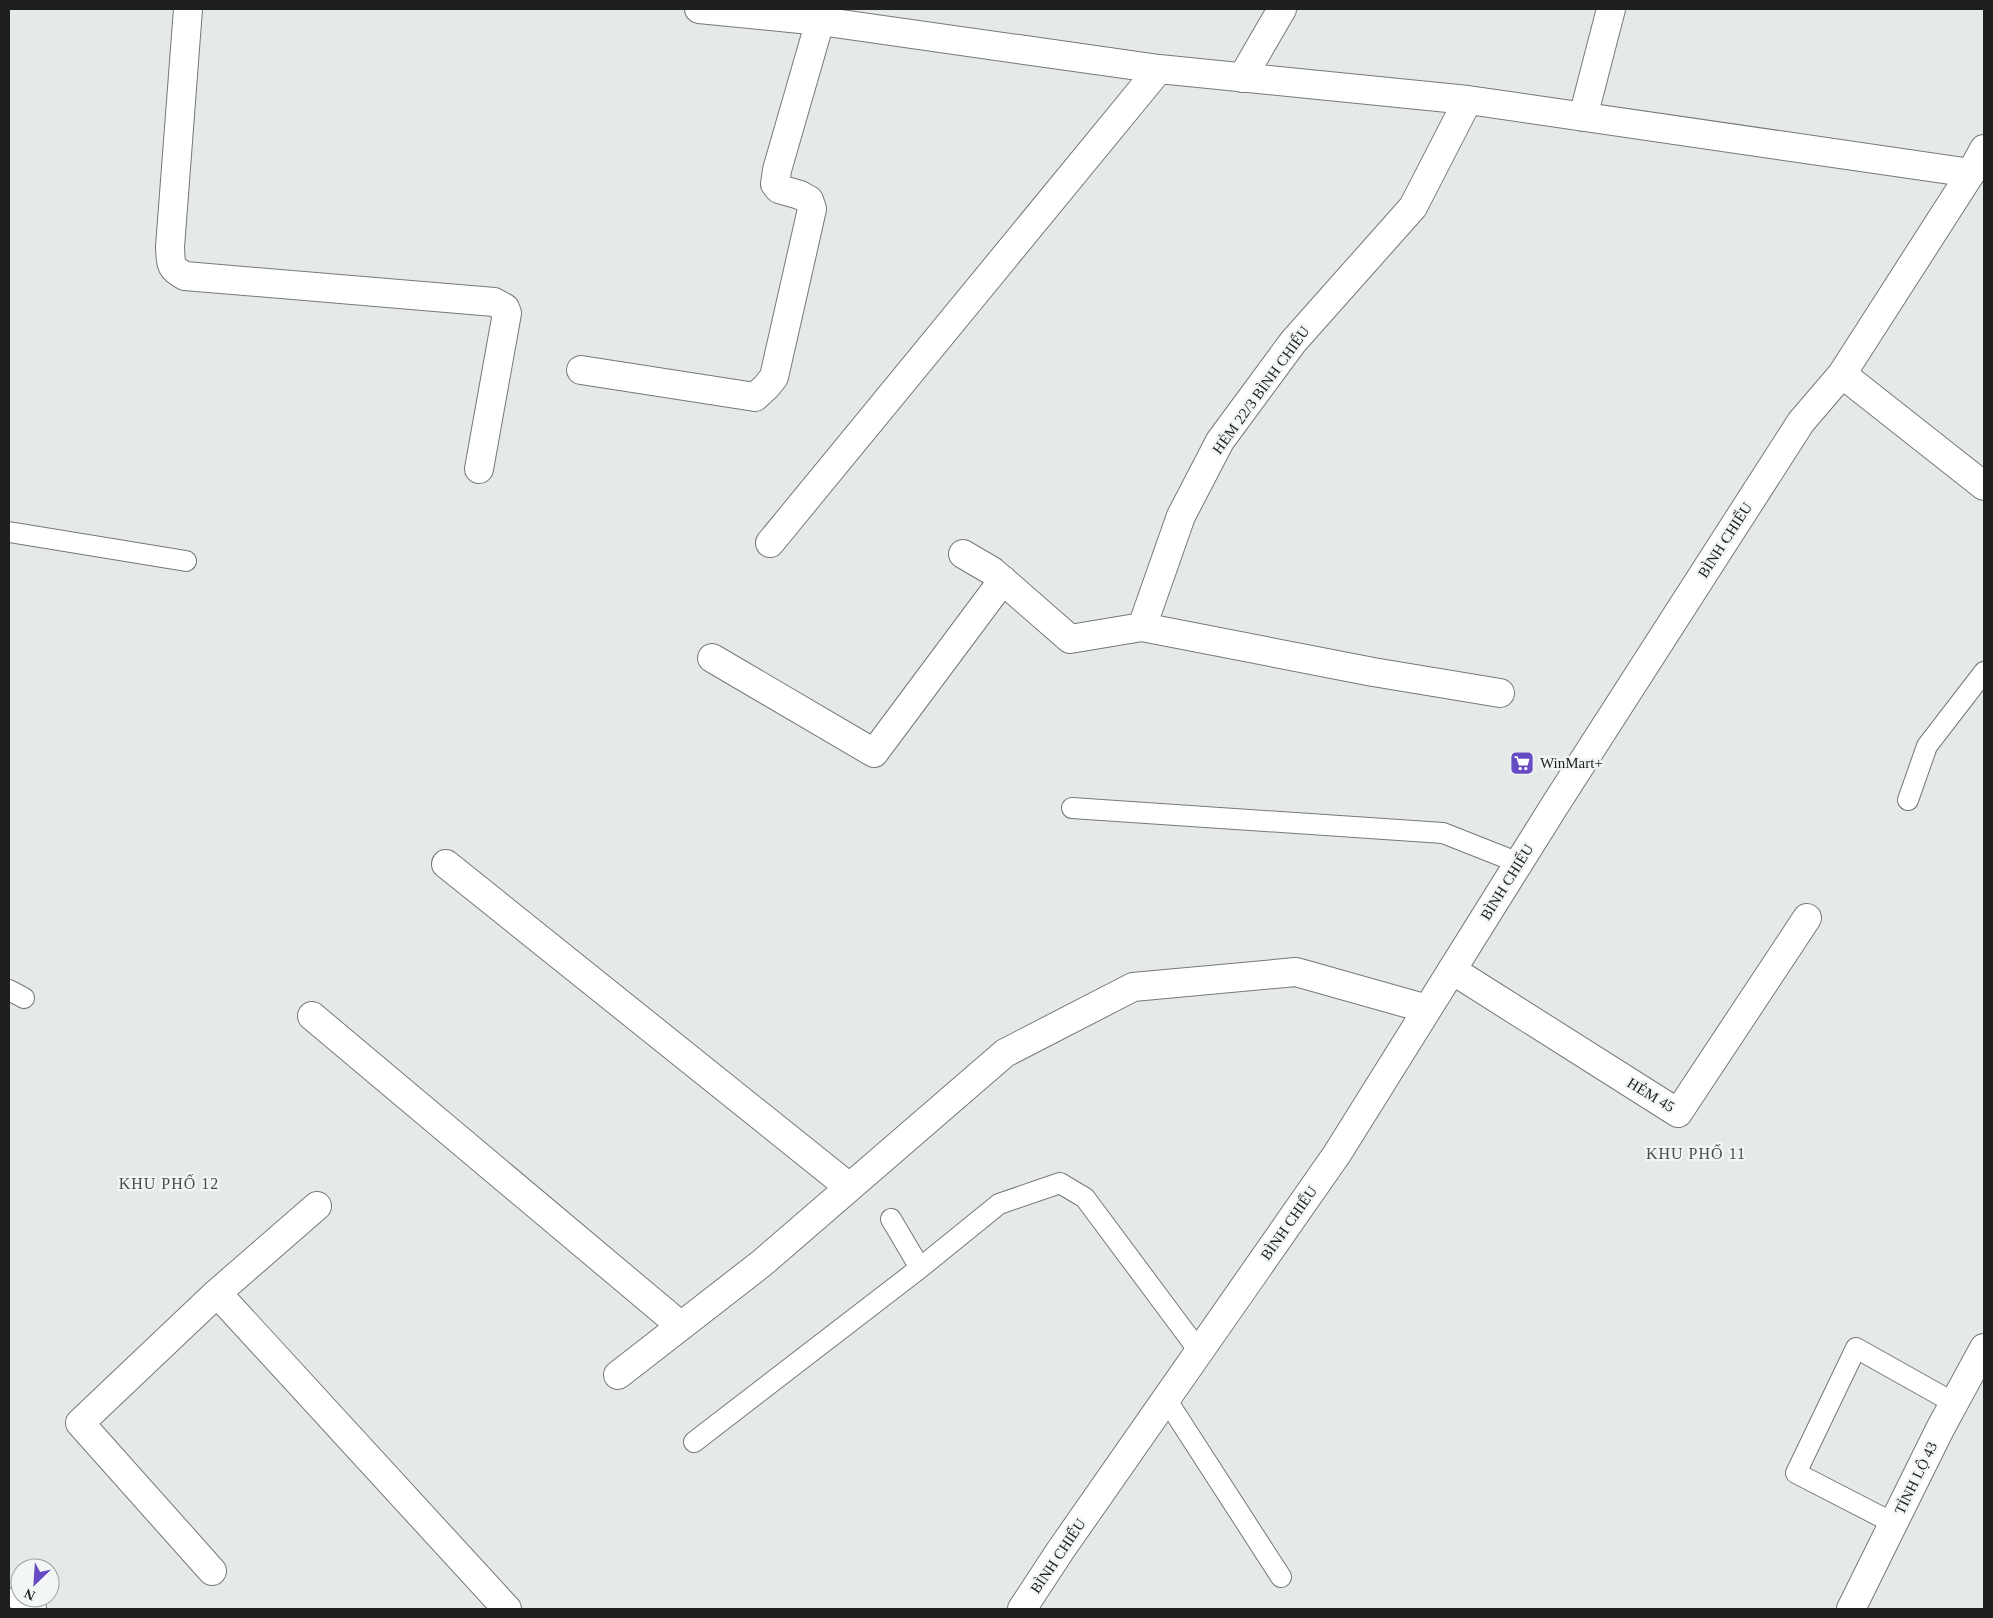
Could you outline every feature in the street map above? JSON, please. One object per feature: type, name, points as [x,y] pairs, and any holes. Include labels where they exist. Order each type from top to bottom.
[{"type":"street","points":[[188,9],[170,247],[171,264],[174,270],[184,276],[494,302],[505,308],[507,313],[479,469]]},
{"type":"street","points":[[699,9],[820,22],[1159,69],[1468,100],[1971,173]]},
{"type":"street","points":[[1242,78],[1282,9]]},
{"type":"street","points":[[1583,117],[1611,9]]},
{"type":"street","points":[[581,370],[755,397],[774,377],[812,209],[809,200],[800,195],[779,189],[776,184],[778,170],[820,22]]},
{"type":"street","points":[[770,543],[1159,69]]},
{"type":"street","name":"HẺM 22/3 BÌNH CHIỂU","points":[[1142,627],[1181,516],[1220,441],[1293,342],[1413,207],[1468,100]]},
{"type":"street","name":"BÌNH CHIỂU","points":[[1022,1609],[1060,1551],[1337,1154],[1519,863],[1801,422],[1842,374],[1971,173],[1984,149]]},
{"type":"street","points":[[1842,374],[1984,486]]},
{"type":"street","points":[[963,554],[992,571],[1070,639],[1142,627],[1373,672],[1500,693]]},
{"type":"street","points":[[712,658],[874,753],[1003,580]]},
{"type":"street","points":[[446,864],[849,1188]]},
{"type":"street","name":"HẺM 45","points":[[1452,970],[1678,1113],[1807,918]]},
{"type":"street","points":[[618,1375],[762,1263],[1005,1053],[1133,987],[1296,972],[1427,1009]]},
{"type":"street","points":[[312,1016],[681,1326]]},
{"type":"street","points":[[212,1570],[80,1424],[217,1292],[317,1206]]},
{"type":"street","points":[[217,1292],[507,1609]]},
{"type":"street","name":"TỈNH LỘ 43","points":[[1851,1609],[1954,1403],[1984,1348]]},
{"type":"lane","points":[[9,532],[186,561]]},
{"type":"lane","points":[[1908,800],[1927,746],[1984,672]]},
{"type":"lane","points":[[1072,808],[1443,834],[1519,863]]},
{"type":"lane","points":[[694,1442],[920,1268],[999,1204],[1060,1183],[1085,1198],[1200,1351]]},
{"type":"lane","points":[[891,1219],[920,1268]]},
{"type":"lane","points":[[1893,1523],[1796,1472],[1856,1348],[1954,1403]]},
{"type":"lane","points":[[1166,1399],[1281,1578]]},
{"type":"place","name":"WinMart+","points":[[1522,763]]},
{"type":"district","name":"KHU PHỐ 11","points":[[1696,1153]]},
{"type":"district","name":"KHU PHỐ 12","points":[[169,1183]]}]
